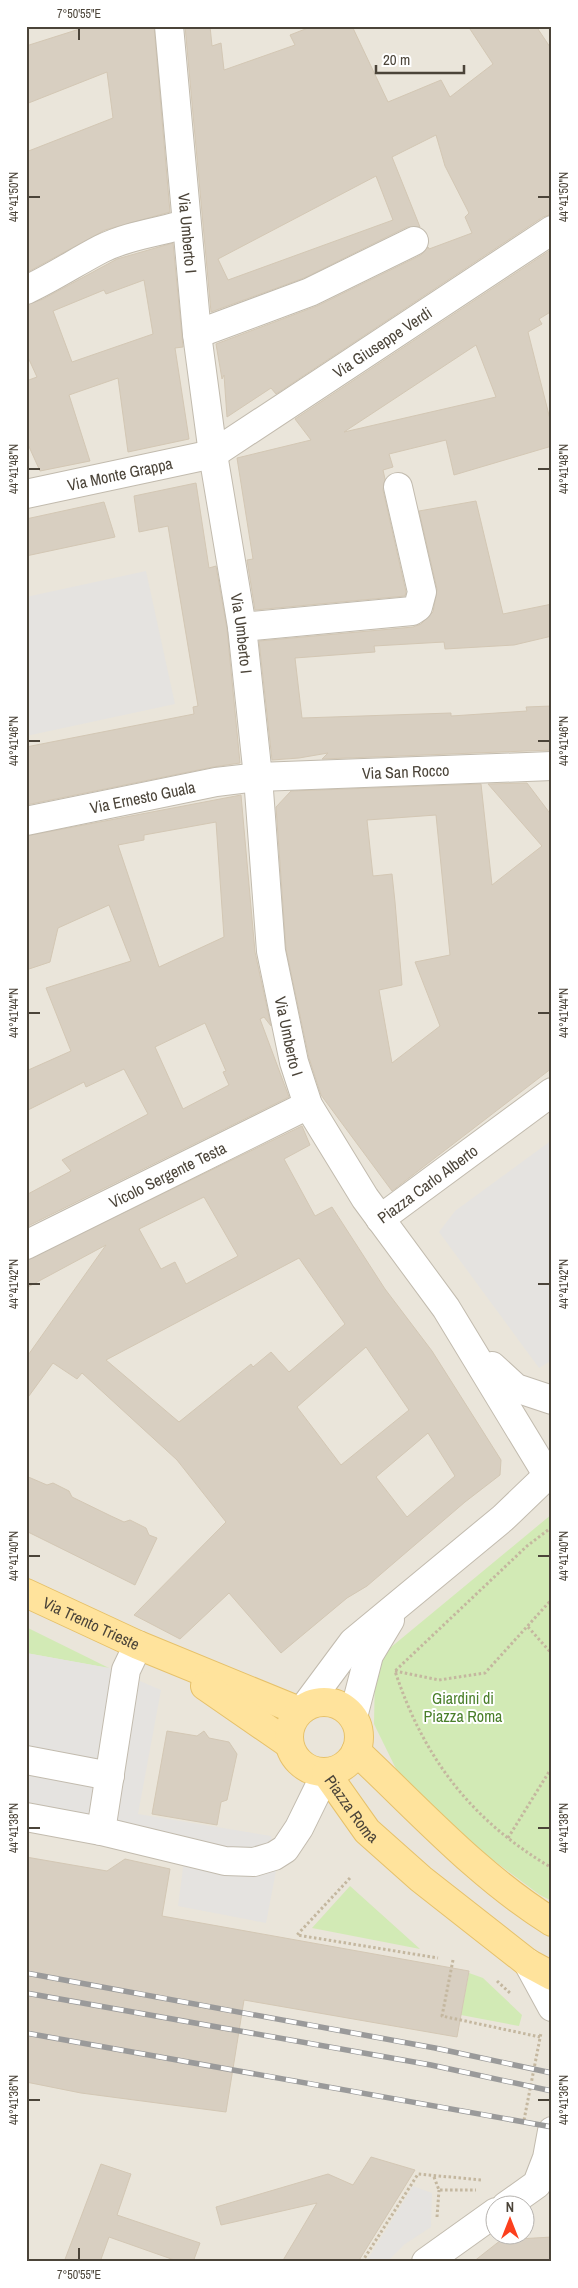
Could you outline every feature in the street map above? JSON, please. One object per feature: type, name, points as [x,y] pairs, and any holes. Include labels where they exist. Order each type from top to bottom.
[{"type":"main road","name":"Via Trento Trieste","points":[[26,1593],[149,1649]]},
{"type":"main road","points":[[149,1649],[302,1710]]},
{"type":"main road","points":[[149,1649],[289,1744]]},
{"type":"main road","points":[[325,1702],[345,1709],[352,1717],[359,1733],[356,1751],[344,1766],[326,1773],[306,1768],[292,1754],[289,1744],[290,1726],[302,1710],[314,1703],[325,1702]]},
{"type":"main road","points":[[356,1751],[467,1858],[516,1900],[552,1922]]},
{"type":"main road","name":"Piazza Roma","points":[[326,1773],[367,1831],[421,1879],[528,1963],[552,1976]]},
{"type":"street","name":"Via Umberto I","points":[[169,26],[197,334],[213,454],[242,627],[258,777],[271,951],[294,1062],[308,1105],[380,1219]]},
{"type":"street","points":[[26,290],[54,278],[101,249],[122,241],[186,224]]},
{"type":"street","name":"Via Giuseppe Verdi","points":[[213,454],[552,230]]},
{"type":"street","points":[[197,334],[310,292],[414,241]]},
{"type":"street","name":"Via Monte Grappa","points":[[26,494],[213,454]]},
{"type":"street","points":[[242,627],[412,611],[418,607],[422,592],[398,487]]},
{"type":"street","name":"Via San Rocco","points":[[258,777],[552,766]]},
{"type":"street","name":"Via Ernesto Guala","points":[[26,821],[216,782],[258,777]]},
{"type":"street","name":"Piazza Carlo Alberto","points":[[550,1474],[446,1308],[380,1219],[552,1092]]},
{"type":"street","name":"Vicolo Sergente Testa","points":[[26,1245],[308,1105]]},
{"type":"street","name":"Piazza Carlo Alberto","points":[[470,1346],[516,1388],[552,1400]]},
{"type":"street","points":[[302,1710],[352,1642],[503,1518],[550,1474]]},
{"type":"street","points":[[352,1717],[369,1655],[399,1605]]},
{"type":"street","points":[[101,1831],[126,1670],[149,1649]]},
{"type":"street","points":[[26,1760],[110,1776]]},
{"type":"street","name":"Piazza Roma","points":[[26,1817],[101,1831],[225,1861],[254,1862],[274,1856],[285,1849],[299,1828],[326,1773]]},
{"type":"street","points":[[528,1963],[547,2018]]},
{"type":"street","points":[[528,2196],[545,2188],[546,2158],[552,2131]]},
{"type":"street","points":[[426,2262],[486,2204]]},
{"type":"path","points":[[395,1671],[527,1546],[552,1527]]},
{"type":"path","points":[[395,1671],[439,1680],[485,1673],[552,1599]]},
{"type":"path","points":[[528,1627],[552,1654]]},
{"type":"path","points":[[395,1671],[407,1707],[440,1768],[455,1789],[525,1852],[552,1868]]},
{"type":"path","points":[[508,1838],[552,1767]]},
{"type":"path","points":[[350,1878],[297,1934],[438,1958]]},
{"type":"path","points":[[453,1960],[442,2016],[540,2037]]},
{"type":"path","points":[[524,2122],[540,2037],[547,2018]]},
{"type":"path","points":[[362,2262],[418,2174],[482,2180]]},
{"type":"path","points":[[434,2177],[439,2190],[486,2200]]},
{"type":"shaded area","points":[[26,26],[552,26],[552,2262],[26,2262]]},
{"type":"shaded area","points":[[146,571],[175,704],[26,736],[26,597]]},
{"type":"shaded area","points":[[552,1140],[552,1360],[539,1368],[439,1232],[455,1211]]},
{"type":"shaded area","points":[[26,1653],[109,1668],[161,1690],[138,1814],[271,1836],[276,1871],[266,1923],[178,1906],[185,1853],[26,1817]]},
{"type":"shaded area","points":[[413,2186],[432,2193],[431,2227],[405,2244],[387,2262],[366,2262]]},
{"type":"green space","name":"Giardini di Piazza Roma","points":[[552,1514],[552,1901],[540,1895],[489,1857],[401,1779],[374,1724],[375,1673],[390,1648]]},
{"type":"green space","points":[[26,1627],[109,1668],[26,1653]]},
{"type":"green space","points":[[350,1886],[420,1949],[312,1928]]},
{"type":"green space","points":[[469,1973],[483,1978],[522,2015],[519,2026],[461,2015]]},
{"type":"building","points":[[89,26],[154,26],[170,212],[105,230],[26,273],[26,152],[113,118],[107,72],[26,104],[26,46]]},
{"type":"building","points":[[185,26],[210,26],[212,46],[221,43],[224,70],[295,45],[290,35],[313,26],[352,26],[388,102],[441,80],[450,97],[493,64],[468,26],[536,26],[552,50],[552,214],[543,217],[276,394],[271,388],[227,417],[224,375],[222,379],[216,344],[317,306],[421,255],[428,247],[429,249],[472,233],[465,217],[469,213],[445,166],[436,135],[392,157],[420,227],[407,227],[304,278],[211,312]],"holes":[[[376,176],[393,220],[228,280],[218,259]]]},
{"type":"building","points":[[173,243],[183,347],[175,348],[189,439],[128,452],[118,378],[69,395],[90,461],[40,471],[26,440],[26,381],[37,377],[26,353],[26,305],[43,299],[117,259]],"holes":[[[144,280],[153,334],[72,362],[53,311],[104,290],[106,294]]]},
{"type":"building","points":[[552,249],[552,311],[539,319],[542,324],[528,332],[552,427],[552,446],[454,475],[446,440],[389,454],[393,467],[383,470],[385,479],[383,490],[406,592],[405,596],[255,610],[247,560],[253,559],[237,458],[311,440],[295,419]],"holes":[[[476,345],[496,397],[344,432]]]},
{"type":"building","points":[[196,483],[209,568],[216,566],[227,629],[240,763],[26,805],[26,747],[194,714],[193,707],[198,706],[168,526],[139,532],[134,496]]},
{"type":"building","points":[[476,501],[503,614],[552,604],[552,636],[514,645],[445,649],[444,642],[374,646],[375,652],[295,658],[302,718],[451,713],[451,716],[527,711],[526,707],[552,706],[552,750],[322,759],[328,753],[272,760],[259,641],[413,627],[421,624],[433,612],[437,589],[419,511]]},
{"type":"building","points":[[104,502],[115,537],[26,556],[26,519]]},
{"type":"building","points":[[527,783],[552,816],[552,1068],[392,1191],[321,1095],[309,1058],[286,949],[276,807],[291,791],[481,784],[492,885],[542,846],[488,784]],"holes":[[[436,815],[450,955],[415,962],[440,1026],[392,1063],[379,990],[402,985],[395,902],[392,874],[373,876],[367,820]]]},
{"type":"building","points":[[241,795],[255,952],[271,1026],[264,1017],[260,1019],[289,1097],[26,1227],[26,1195],[71,1171],[62,1160],[148,1114],[124,1069],[86,1087],[84,1082],[26,1111],[26,1071],[71,1051],[46,988],[131,961],[109,905],[58,928],[50,962],[26,970],[26,836]],"holes":[[[216,822],[224,937],[159,967],[118,845],[144,840],[144,835]],[[205,1023],[226,1071],[223,1072],[229,1085],[183,1109],[155,1047]]]},
{"type":"building","points":[[302,1126],[310,1145],[284,1159],[315,1216],[332,1207],[385,1289],[432,1351],[501,1460],[500,1475],[465,1502],[367,1586],[347,1598],[281,1653],[229,1593],[180,1639],[134,1615],[226,1522],[177,1460],[82,1373],[77,1379],[53,1363],[26,1400],[26,1358],[106,1245],[26,1288],[26,1260]],"holes":[[[204,1197],[238,1256],[186,1284],[175,1262],[161,1269],[139,1229]],[[299,1258],[345,1324],[289,1372],[271,1352],[253,1367],[251,1364],[179,1422],[106,1360]],[[366,1347],[409,1410],[341,1465],[297,1407]],[[428,1433],[455,1476],[407,1517],[376,1477]]]},
{"type":"building","points":[[26,1476],[47,1485],[53,1483],[69,1491],[72,1497],[111,1516],[124,1522],[130,1520],[146,1528],[149,1535],[157,1538],[135,1585],[26,1531]]},
{"type":"building","points":[[167,1731],[197,1736],[204,1731],[209,1738],[229,1742],[237,1754],[227,1800],[221,1802],[217,1825],[152,1814]]},
{"type":"building","points":[[26,1857],[107,1871],[125,1859],[170,1869],[162,1916],[469,1971],[457,2037],[244,2000],[226,2112],[81,2093],[26,2082]]},
{"type":"building","points":[[371,2157],[415,2170],[358,2262],[282,2262],[317,2203],[221,2225],[216,2207],[328,2174],[353,2185]]},
{"type":"building","points":[[101,2164],[131,2174],[117,2215],[200,2243],[193,2262],[180,2262],[109,2237],[100,2262],[64,2262]]},
{"type":"building","points":[[552,2237],[552,2262],[473,2262],[493,2246],[536,2246],[536,2238]]},
{"type":"railway","points":[[26,1973],[435,2048],[552,2073]]},
{"type":"railway","points":[[26,1993],[431,2065],[552,2091]]},
{"type":"railway","points":[[26,2033],[552,2127]]}]
